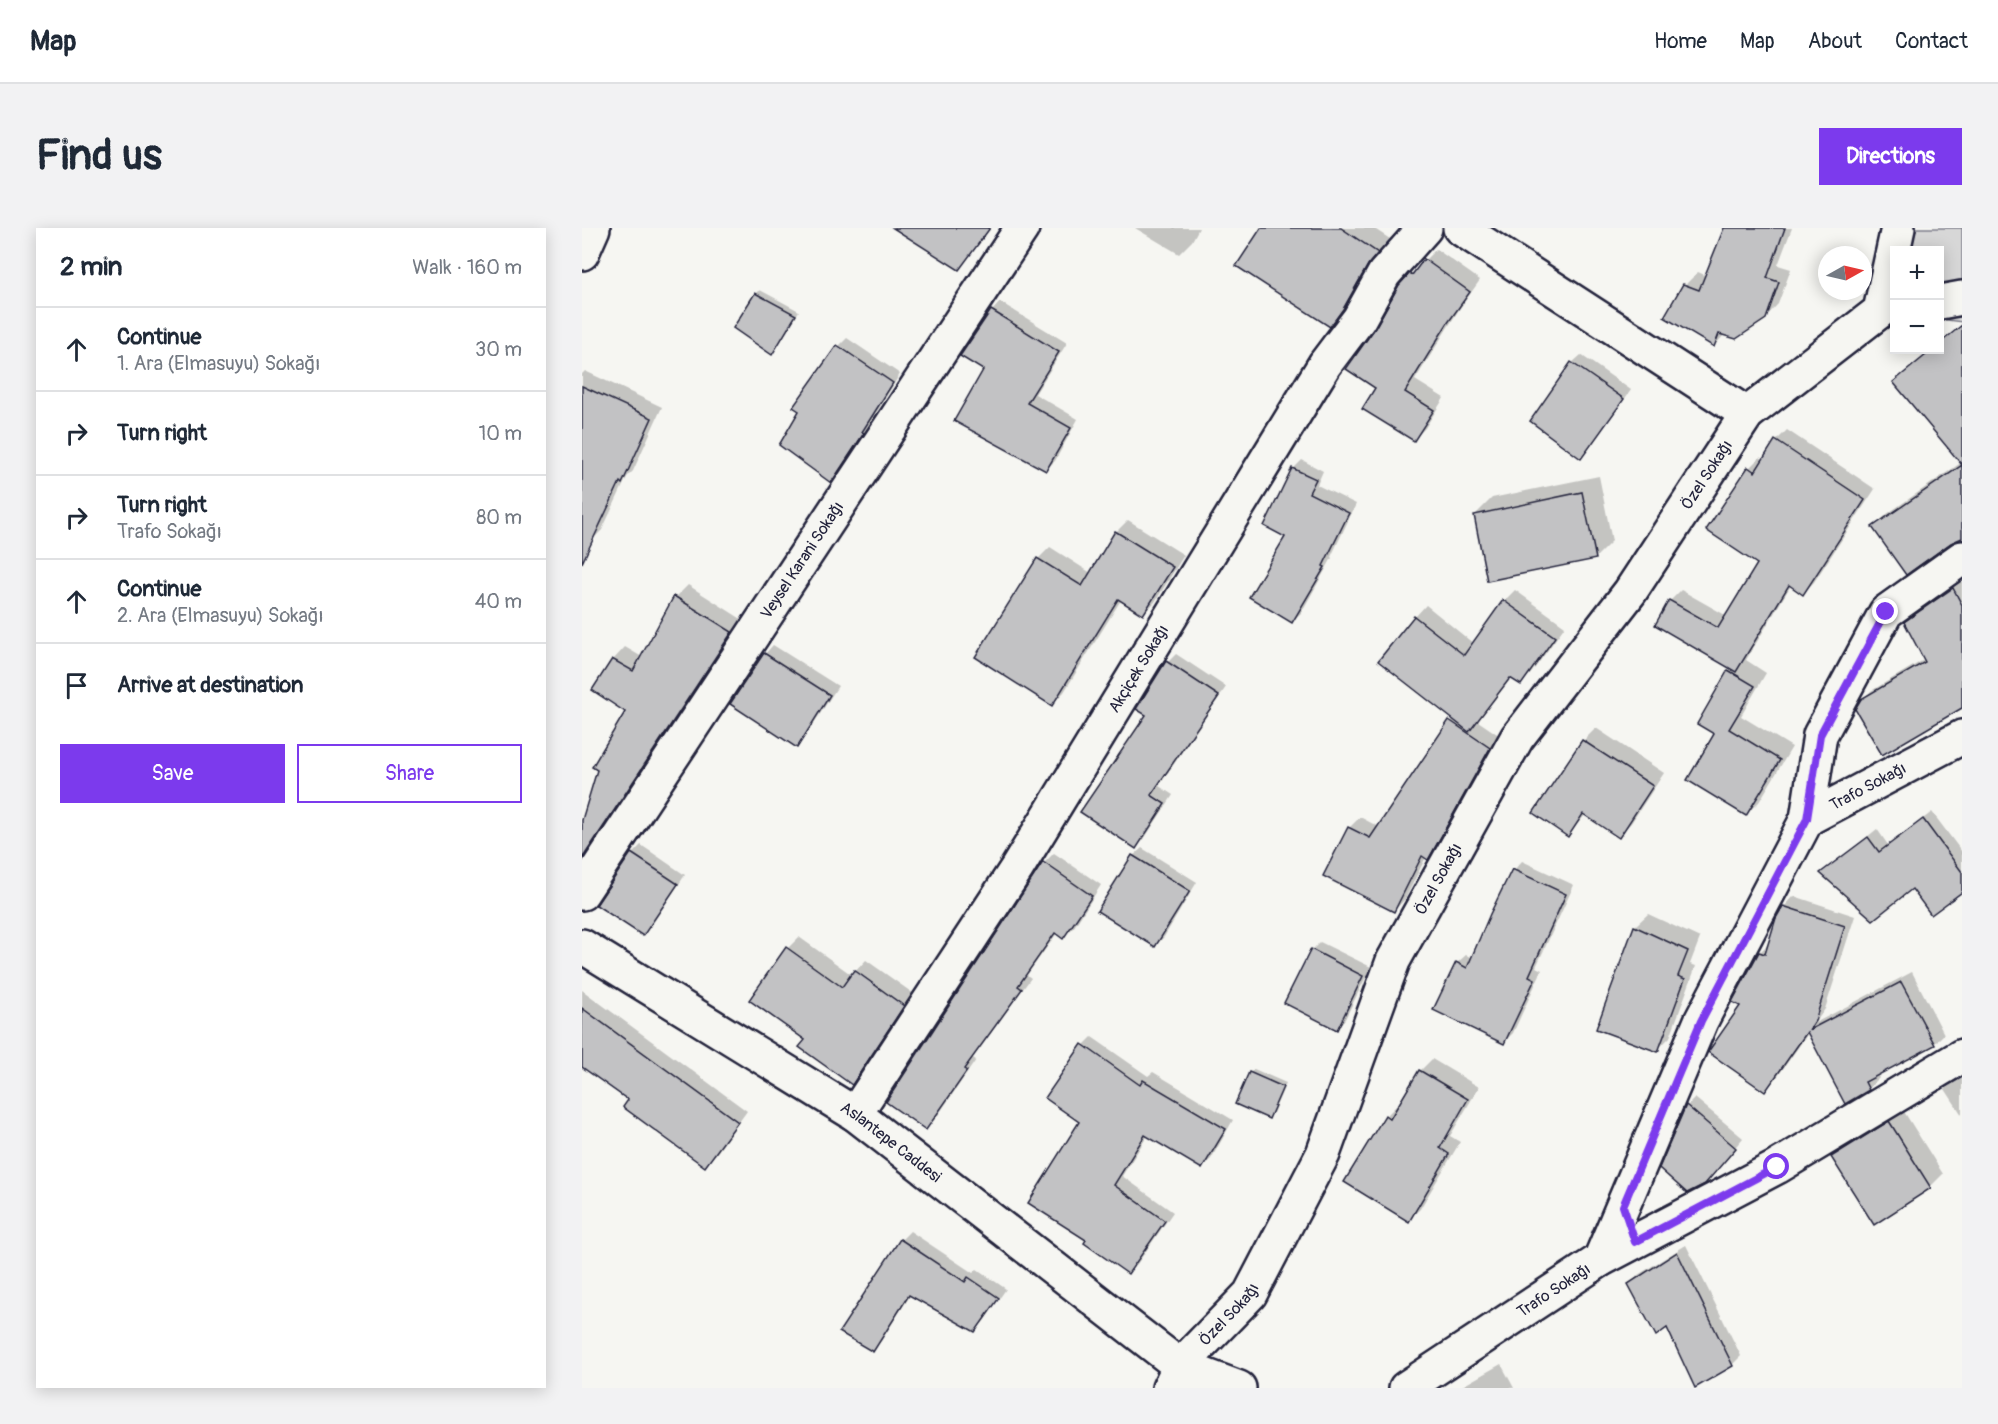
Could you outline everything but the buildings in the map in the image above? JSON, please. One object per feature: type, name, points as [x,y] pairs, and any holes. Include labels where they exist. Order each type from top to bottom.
[{"type":"street","points":[[582,252],[593,228]]},
{"type":"street","name":"Veysel Karani Sokağı","points":[[582,892],[1022,228]]},
{"type":"street","name":"Akçiçek Sokağı","points":[[855,1114],[1023,858],[1325,364],[1359,319],[1384,274],[1425,228]]},
{"type":"street","points":[[1460,228],[1747,414]]},
{"type":"street","points":[[1887,310],[1898,228]]},
{"type":"street","points":[[1944,301],[1962,298]]},
{"type":"street","name":"Özel Sokağı","points":[[1175,1377],[1250,1294],[1323,1154],[1393,961],[1517,738],[1630,592],[1747,414],[1887,310]]},
{"type":"street","points":[[1807,819],[1820,735],[1886,612],[1962,558]]},
{"type":"street","name":"Trafo Sokağı","points":[[1406,1388],[1600,1260],[1701,1021],[1807,819],[1962,737]]},
{"type":"street","name":"Aslantepe Caddesi","points":[[582,946],[855,1114],[1175,1377]]},
{"type":"street","points":[[1600,1260],[1777,1167],[1925,1076],[1962,1056]]},
{"type":"street","points":[[1623,1206],[1635,1242]]},
{"type":"street","points":[[1175,1377],[1206,1388]]},
{"type":"street","points":[[1175,1377],[1239,1388]]},
{"type":"shaded area","points":[[1898,228],[1962,228],[1962,322],[1944,320],[1944,246],[1895,246]]},
{"type":"route","points":[[1777,1167],[1635,1242],[1623,1206],[1701,1021],[1807,819],[1820,735],[1886,612]]}]
